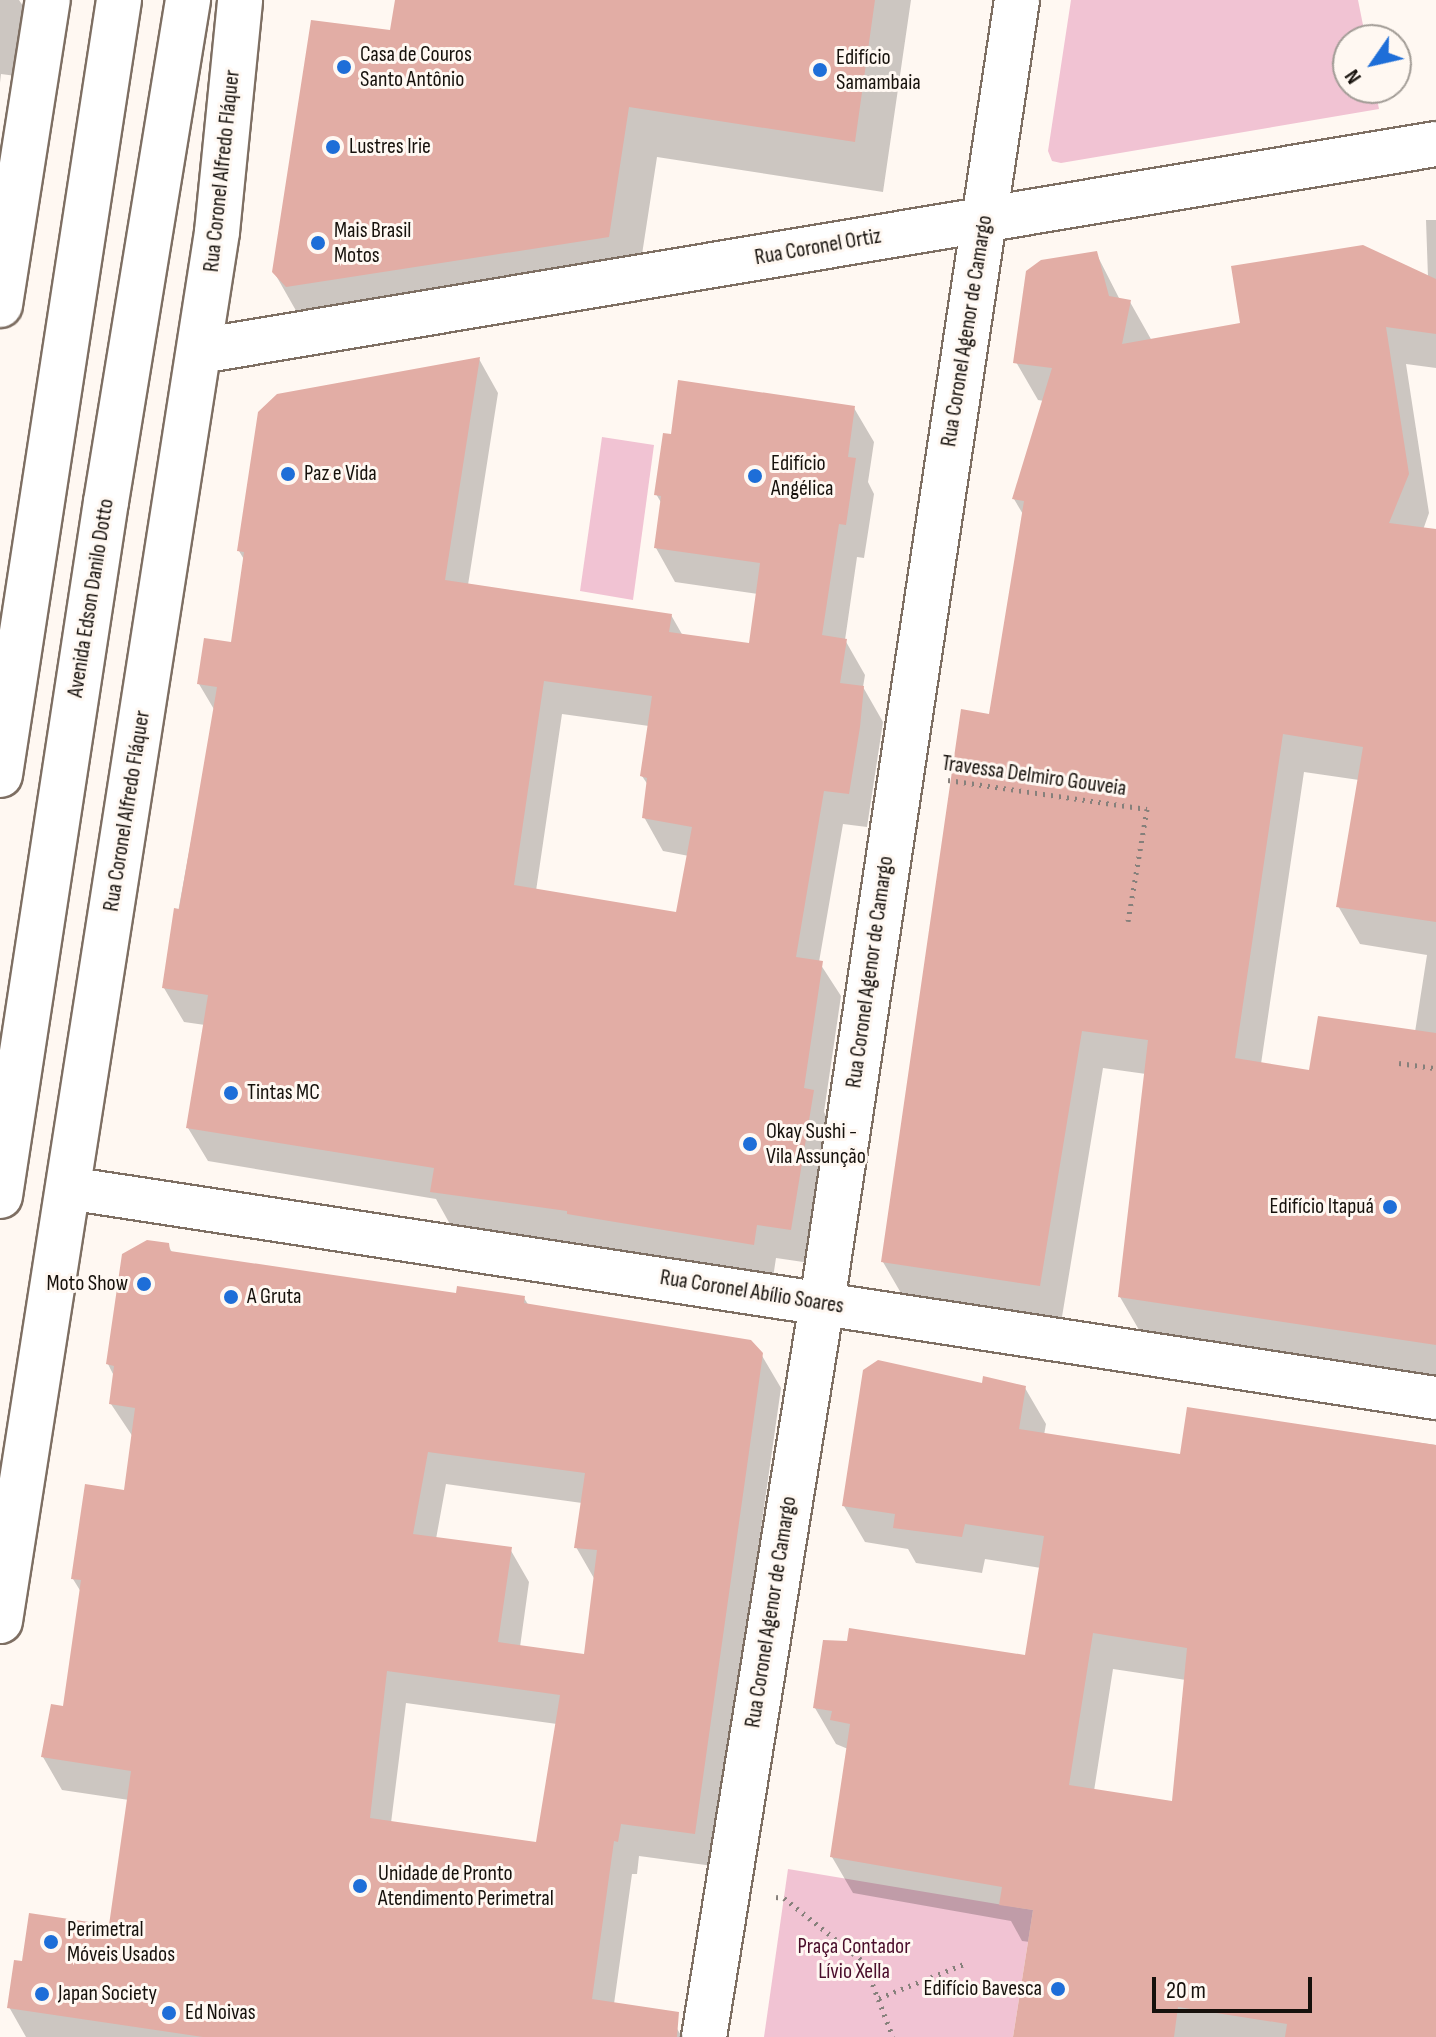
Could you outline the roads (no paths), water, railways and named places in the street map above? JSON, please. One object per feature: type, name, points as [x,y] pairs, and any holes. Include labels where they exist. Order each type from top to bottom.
[{"type":"main road","points":[[0,299],[48,0]]},
{"type":"main road","points":[[0,775],[119,0]]},
{"type":"main road","name":"Avenida Edson Danilo Dotto","points":[[0,1196],[106,502],[188,0]]},
{"type":"main road","name":"Rua Coronel Alfredo Fláquer","points":[[0,1621],[4,1576],[200,351],[217,232],[240,0]]},
{"type":"main road","name":"Rua Coronel Agenor de Camargo","points":[[704,2037],[822,1303],[1017,0]]},
{"type":"main road","name":"Rua Coronel Ortiz","points":[[200,351],[1436,144]]},
{"type":"street","name":"Rua Coronel Abílio Soares","points":[[68,1188],[1436,1398]]},
{"type":"place","name":"Casa de Couros Santo Antônio","points":[[344,67]]},
{"type":"place","name":"Edifício Samambaia","points":[[820,70]]},
{"type":"place","name":"Lustres Irie","points":[[333,147]]},
{"type":"place","name":"Mais Brasil Motos","points":[[318,243]]},
{"type":"place","name":"Paz e Vida","points":[[288,474]]},
{"type":"place","name":"Edifício Angélica","points":[[755,476]]},
{"type":"place","name":"Tintas MC","points":[[231,1093]]},
{"type":"place","name":"Okay Sushi - Vila Assunção","points":[[750,1144]]},
{"type":"place","name":"Edifício Itapuá","points":[[1390,1207]]},
{"type":"place","name":"Moto Show","points":[[144,1284]]},
{"type":"place","name":"A Gruta","points":[[231,1297]]},
{"type":"place","name":"Unidade de Pronto Atendimento Perimetral","points":[[360,1886]]},
{"type":"place","name":"Perimetral Móveis Usados","points":[[51,1942]]},
{"type":"place","name":"Edifício Bavesca","points":[[1058,1989]]},
{"type":"place","name":"Japan Society","points":[[42,1994]]},
{"type":"place","name":"Ed Noivas","points":[[169,2013]]},
{"type":"park label","name":"Praça Contador Lívio Xella","points":[[854,1958]]}]
